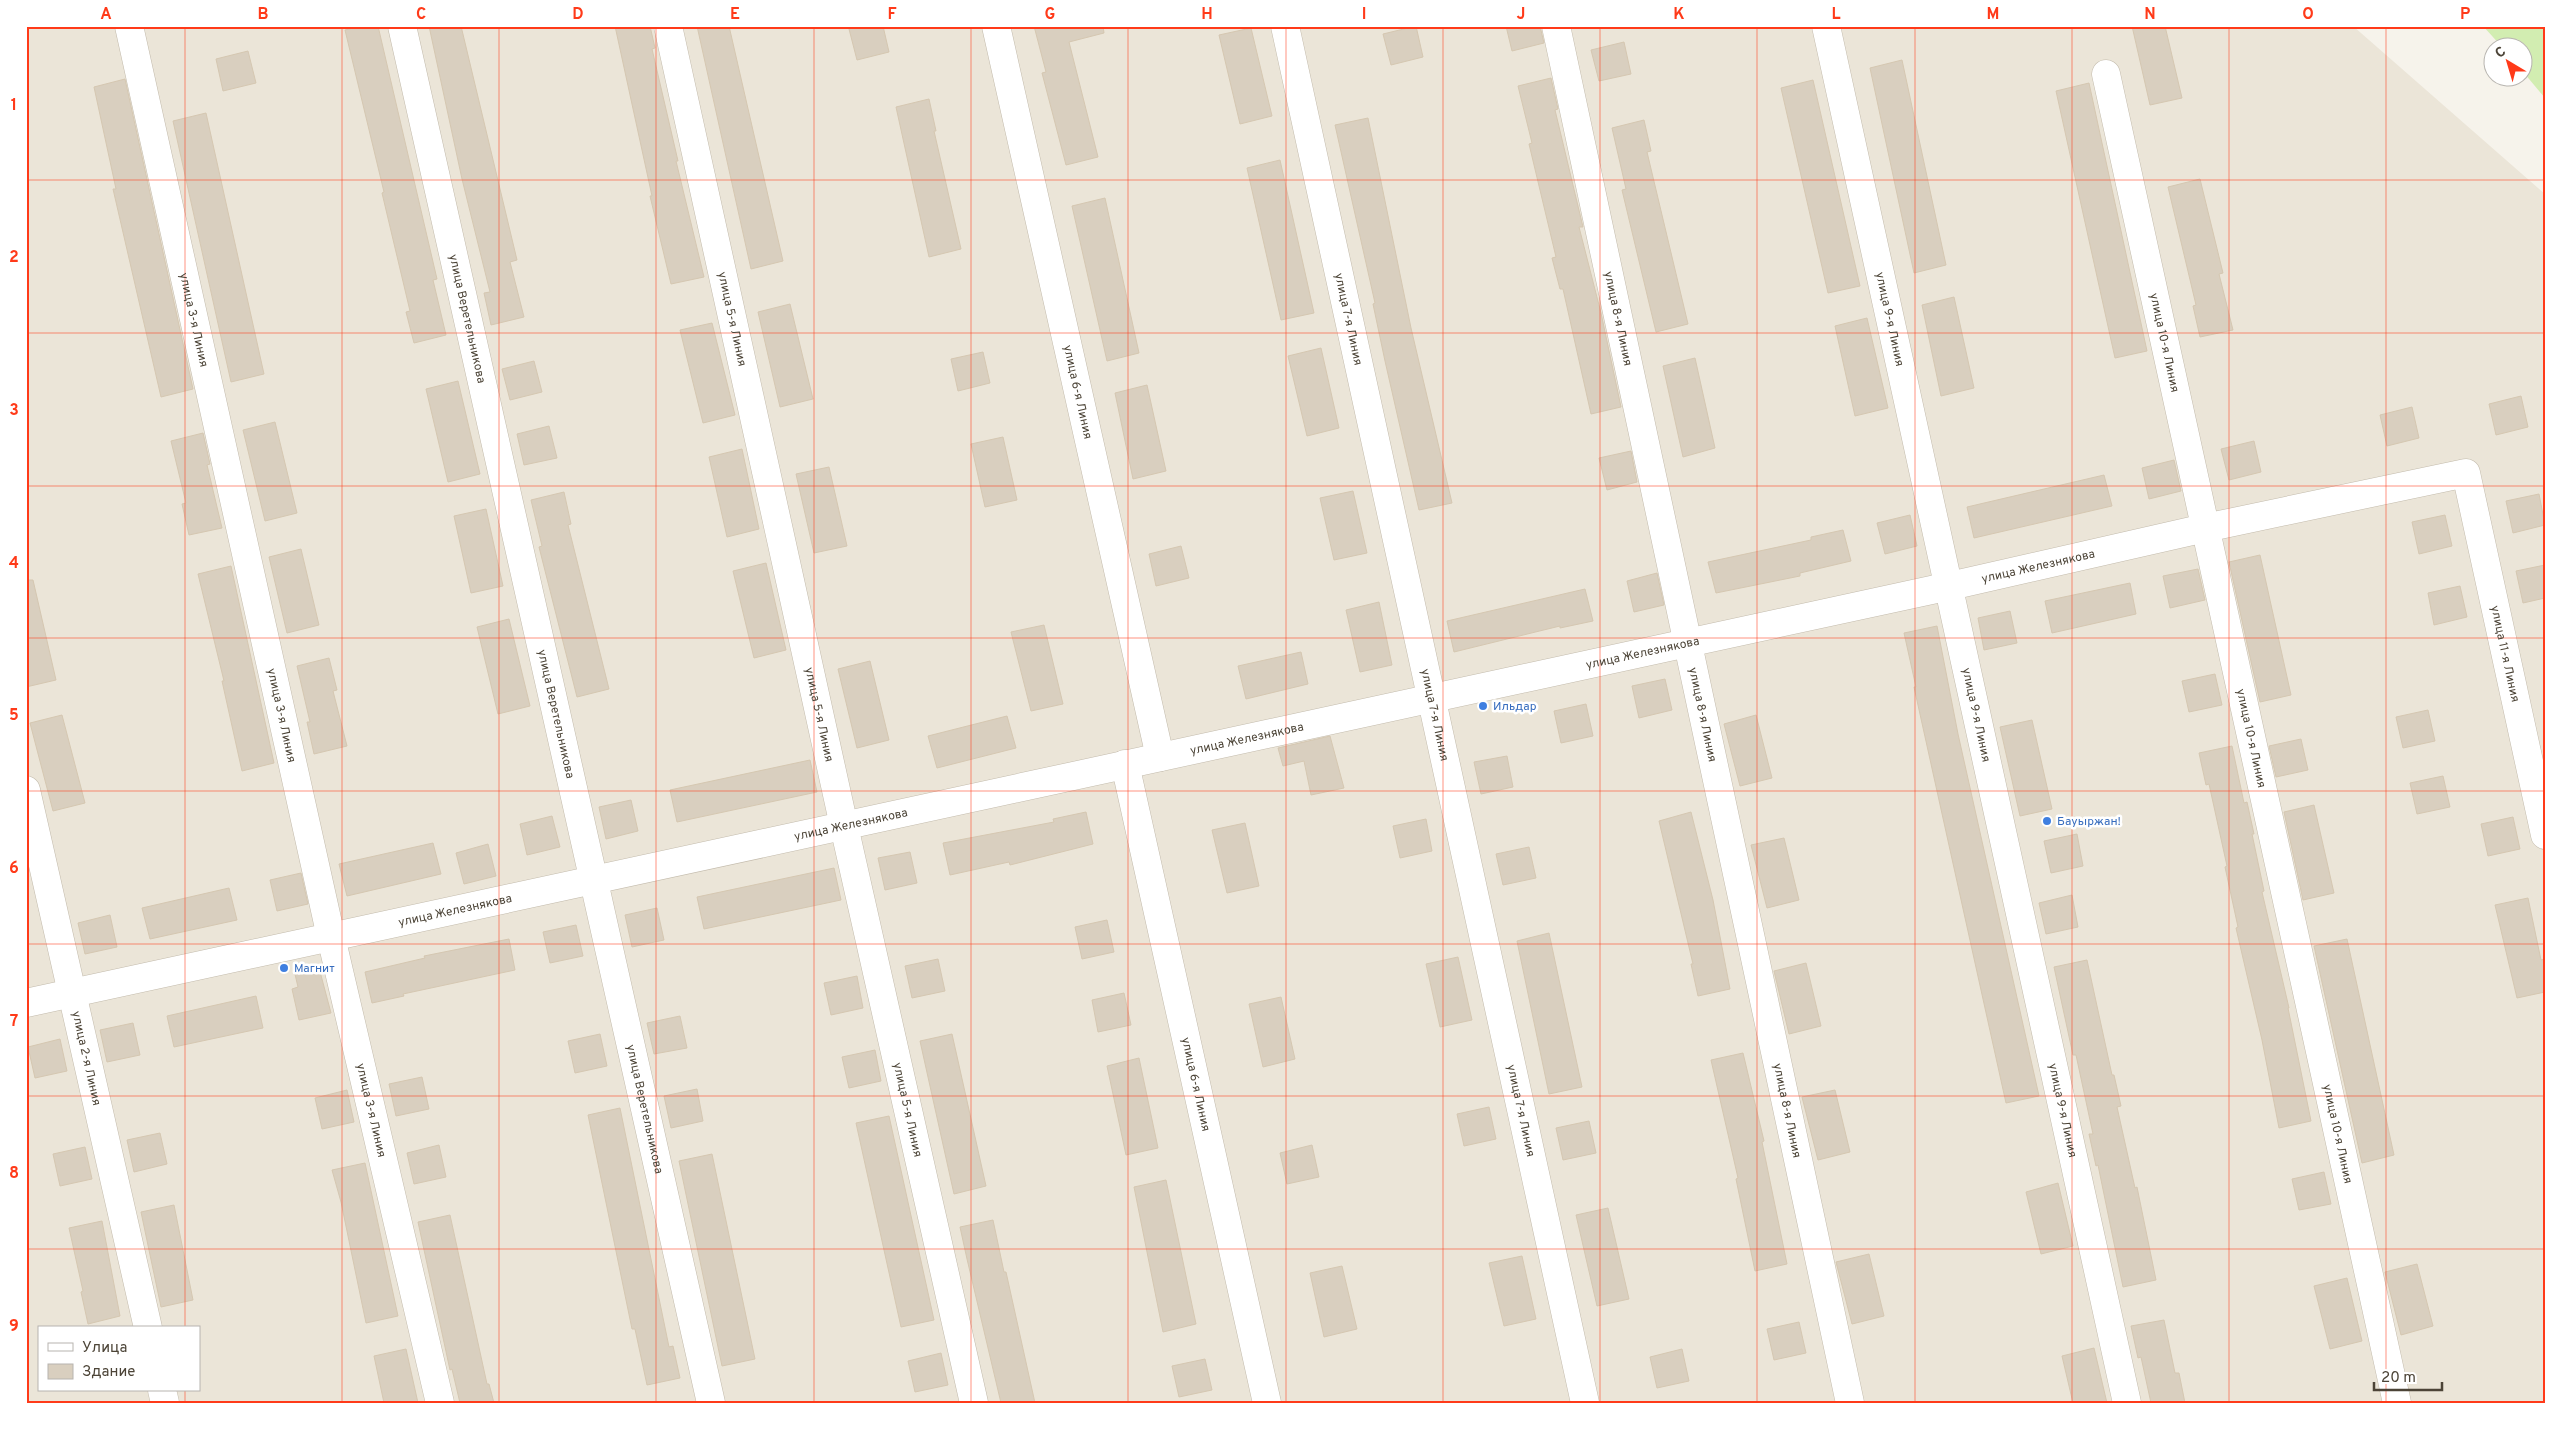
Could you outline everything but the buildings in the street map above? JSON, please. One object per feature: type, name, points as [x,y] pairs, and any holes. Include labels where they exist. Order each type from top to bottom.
[{"type":"street","name":"улица 3-я Линия","points":[[129,26],[331,937],[440,1403]]},
{"type":"street","name":"улица Веретельникова","points":[[402,26],[710,1403]]},
{"type":"street","name":"улица 5-я Линия","points":[[668,26],[844,826],[974,1403]]},
{"type":"street","name":"улица 6-я Линия","points":[[996,26],[1160,757]]},
{"type":"street","name":"улица 7-я Линия","points":[[1285,26],[1585,1403]]},
{"type":"street","name":"улица 8-я Линия","points":[[1556,26],[1850,1403]]},
{"type":"street","name":"улица 9-я Линия","points":[[1826,26],[1950,586],[2127,1403]]},
{"type":"street","name":"улица 10-я Линия","points":[[2106,74],[2396,1403]]},
{"type":"street","name":"улица Железнякова","points":[[26,1003],[1950,586],[2205,528],[2466,473]]},
{"type":"street","name":"улица 11-я Линия","points":[[2466,473],[2545,835]]},
{"type":"street","name":"улица 6-я Линия","points":[[1125,764],[1267,1403]]},
{"type":"street","name":"улица 2-я Линия","points":[[26,790],[148,1326]]},
{"type":"shaded area","points":[[26,26],[2353,26],[2545,194],[2545,1403],[26,1403]]},
{"type":"green space","points":[[2483,26],[2545,26],[2545,98],[2534,85],[2534,38],[2494,38]]},
{"type":"place","name":"Ильдар","points":[[1483,706]]},
{"type":"place","name":"Бауыржан!","points":[[2047,821]]},
{"type":"place","name":"Магнит","points":[[284,968]]}]
